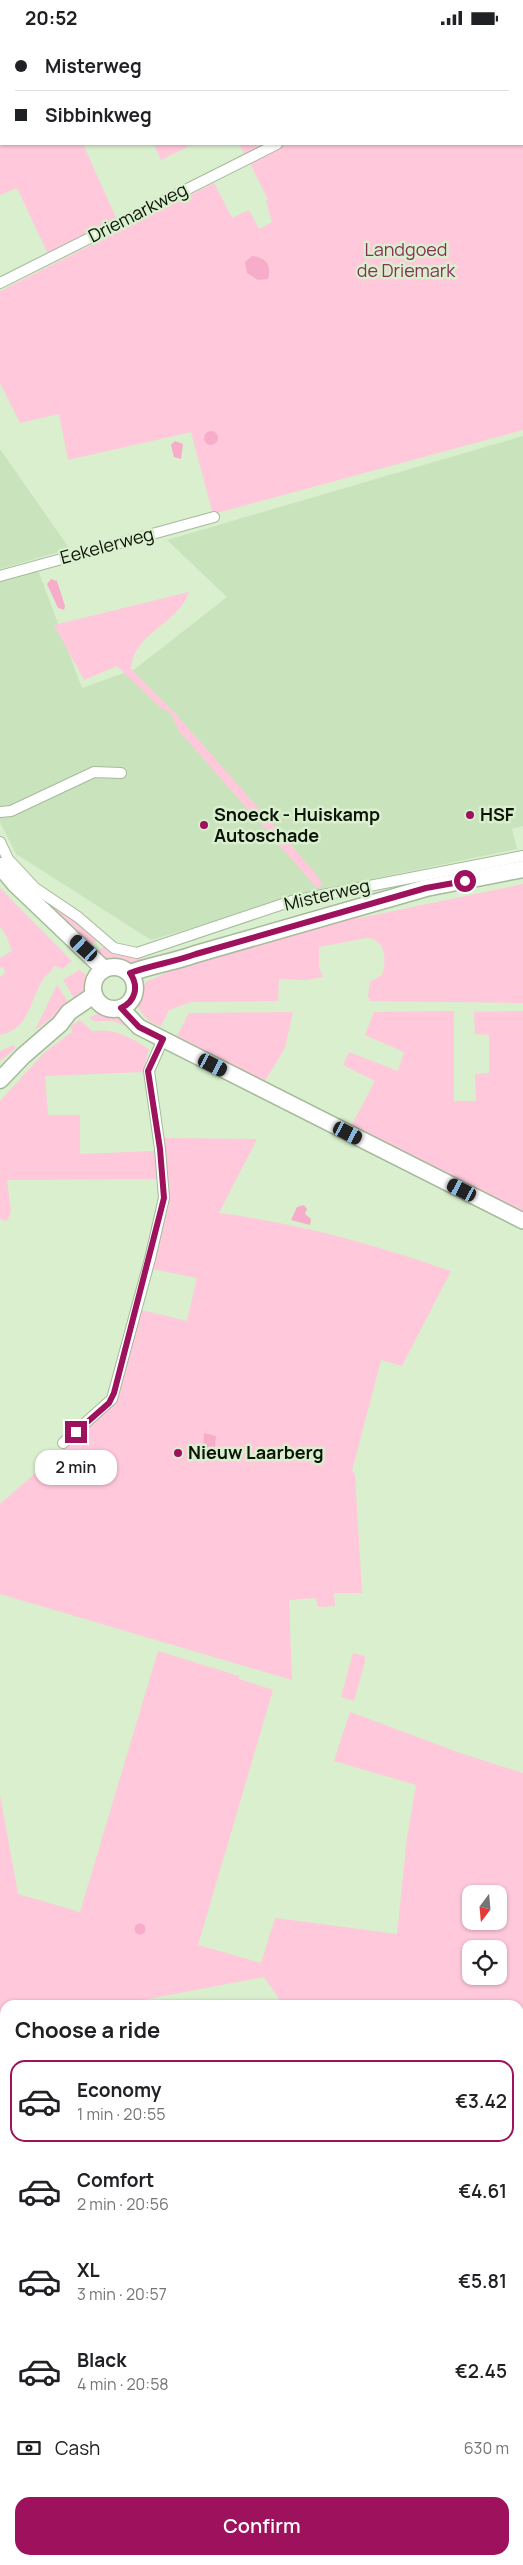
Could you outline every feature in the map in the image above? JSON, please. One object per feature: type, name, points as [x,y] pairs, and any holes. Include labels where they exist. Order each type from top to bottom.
[{"type":"main road","points":[[0,866],[100,972]]},
{"type":"main road","name":"Misterweg","points":[[133,979],[196,954],[426,888],[523,869]]},
{"type":"main road","points":[[118,967],[133,979],[136,991],[126,1005],[114,1009],[98,1000],[93,985],[100,972],[118,967]]},
{"type":"main road","points":[[0,1080],[23,1055],[60,1024],[74,1021],[98,1000]]},
{"type":"main road","points":[[126,1005],[139,1027],[523,1221]]},
{"type":"street","name":"Driemarkweg","points":[[0,283],[275,145]]},
{"type":"street","name":"Eekelerweg","points":[[0,576],[214,517]]},
{"type":"street","points":[[0,812],[10,811],[94,773],[121,773]]},
{"type":"street","name":"Misterweg","points":[[0,842],[8,859],[30,885],[78,917],[114,947],[137,953],[292,901],[523,856]]},
{"type":"street","points":[[63,1443],[112,1399],[150,1259],[164,1198],[160,1149],[148,1071],[158,1037]]},
{"type":"shaded area","points":[[252,256],[261,258],[267,263],[269,270],[268,279],[258,280],[247,273],[245,262]]},
{"type":"shaded area","points":[[208,431],[214,431],[218,438],[214,445],[208,445],[204,441],[204,435]]},
{"type":"shaded area","points":[[523,436],[523,826],[512,829],[517,849],[324,889],[151,940],[16,854],[0,822],[0,581],[38,570],[82,688],[135,669],[227,597],[167,540]]},
{"type":"shaded area","points":[[175,441],[183,444],[181,459],[174,457],[171,445]]},
{"type":"shaded area","points":[[0,449],[69,548],[69,549],[0,569]]},
{"type":"shaded area","points":[[51,579],[57,581],[65,606],[64,610],[58,608],[47,584]]},
{"type":"shaded area","points":[[304,1205],[307,1209],[305,1214],[311,1219],[310,1225],[291,1220],[297,1207]]},
{"type":"shaded area","points":[[204,1433],[216,1436],[215,1447],[209,1455],[203,1451]]},
{"type":"shaded area","points":[[140,1923],[146,1929],[140,1935],[134,1929]]},
{"type":"green space","points":[[0,145],[83,145],[117,220],[48,254],[17,188],[0,195]]},
{"type":"green space","points":[[154,145],[191,145],[161,160]]},
{"type":"green space","points":[[240,145],[270,145],[246,157]]},
{"type":"green space","name":"Landgoed de Driemark","points":[[281,145],[523,145],[523,430],[213,514],[191,432],[68,460],[59,414],[20,423],[0,383],[0,291],[214,183],[232,218],[249,210],[259,229],[272,222],[266,201],[268,200],[249,161]]},
{"type":"green space","points":[[189,592],[183,604],[175,613],[140,646],[134,656],[131,669],[175,713],[310,867],[323,884],[317,888],[179,731],[170,712],[162,709],[117,666],[84,680],[54,625]]},
{"type":"green space","points":[[523,884],[523,1003],[370,1001],[368,996],[370,982],[382,975],[384,957],[378,942],[366,938],[319,947],[319,968],[323,977],[307,980],[279,979],[278,1001],[191,1002],[169,1010],[161,1026],[147,1019],[137,1005],[140,991],[146,982],[182,966],[355,912],[360,918]]},
{"type":"green space","points":[[0,888],[72,961],[62,969],[54,966],[42,981],[23,1021],[10,1032],[0,1035],[0,977],[5,973],[4,968],[0,967],[0,958],[12,951],[6,935],[0,927]]},
{"type":"green space","points":[[44,901],[67,915],[97,940],[90,947]]},
{"type":"green space","points":[[104,946],[125,956],[149,958],[137,967],[110,963],[97,952]]},
{"type":"green space","points":[[79,970],[85,974],[86,986],[84,993],[77,1003],[63,980]]},
{"type":"green space","points":[[57,985],[70,1005],[35,1030]]},
{"type":"green space","points":[[454,1011],[454,1101],[476,1101],[475,1074],[489,1073],[489,1035],[475,1034],[474,1012],[523,1011],[523,1213],[351,1126],[375,1081],[343,1065],[349,1052],[398,1071],[404,1052],[365,1035],[374,1012]]},
{"type":"green space","points":[[293,1012],[285,1048],[265,1081],[177,1036],[189,1013]]},
{"type":"green space","points":[[97,1014],[117,1017],[139,1032],[114,1021],[94,1021],[89,1018]]},
{"type":"green space","points":[[80,1020],[92,1031],[115,1032],[129,1037],[149,1049],[143,1072],[45,1076],[48,1115],[80,1115],[80,1154],[154,1151],[157,1179],[7,1180],[11,1211],[7,1221],[0,1219],[0,1101],[44,1053],[72,1032],[71,1026]]},
{"type":"green space","points":[[14,1045],[15,1049],[0,1061],[0,1051]]},
{"type":"green space","points":[[162,1138],[257,1139],[219,1213],[249,1217],[336,1236],[394,1252],[451,1271],[402,1366],[381,1360],[352,1471],[355,1474],[362,1593],[334,1593],[335,1606],[318,1607],[316,1598],[289,1600],[292,1680],[0,1594],[0,1504],[114,1404],[119,1396],[141,1310],[187,1321],[197,1278],[152,1269],[169,1205]]},
{"type":"green space","points":[[158,1651],[239,1676],[239,1679],[273,1690],[198,1945],[261,1963],[275,1918],[397,1934],[407,1838],[416,1785],[334,1761],[350,1712],[463,1754],[523,1773],[523,2000],[280,2000],[264,1977],[142,2000],[0,2000],[0,1795],[18,1894],[80,1912]]},
{"type":"green space","points":[[353,1653],[365,1656],[354,1701],[341,1697]]},
{"type":"place","name":"HSF","points":[[470,815]]},
{"type":"place","name":"Snoeck - Huiskamp Autoschade","points":[[204,825]]},
{"type":"place","name":"Nieuw Laarberg","points":[[178,1453]]},
{"type":"route","points":[[76,1432],[112,1399],[150,1259],[164,1198],[160,1149],[148,1071],[163,1039],[139,1027],[121,1008],[130,1003],[136,991],[130,973],[151,965],[169,964],[196,954],[426,888],[465,881]]}]
